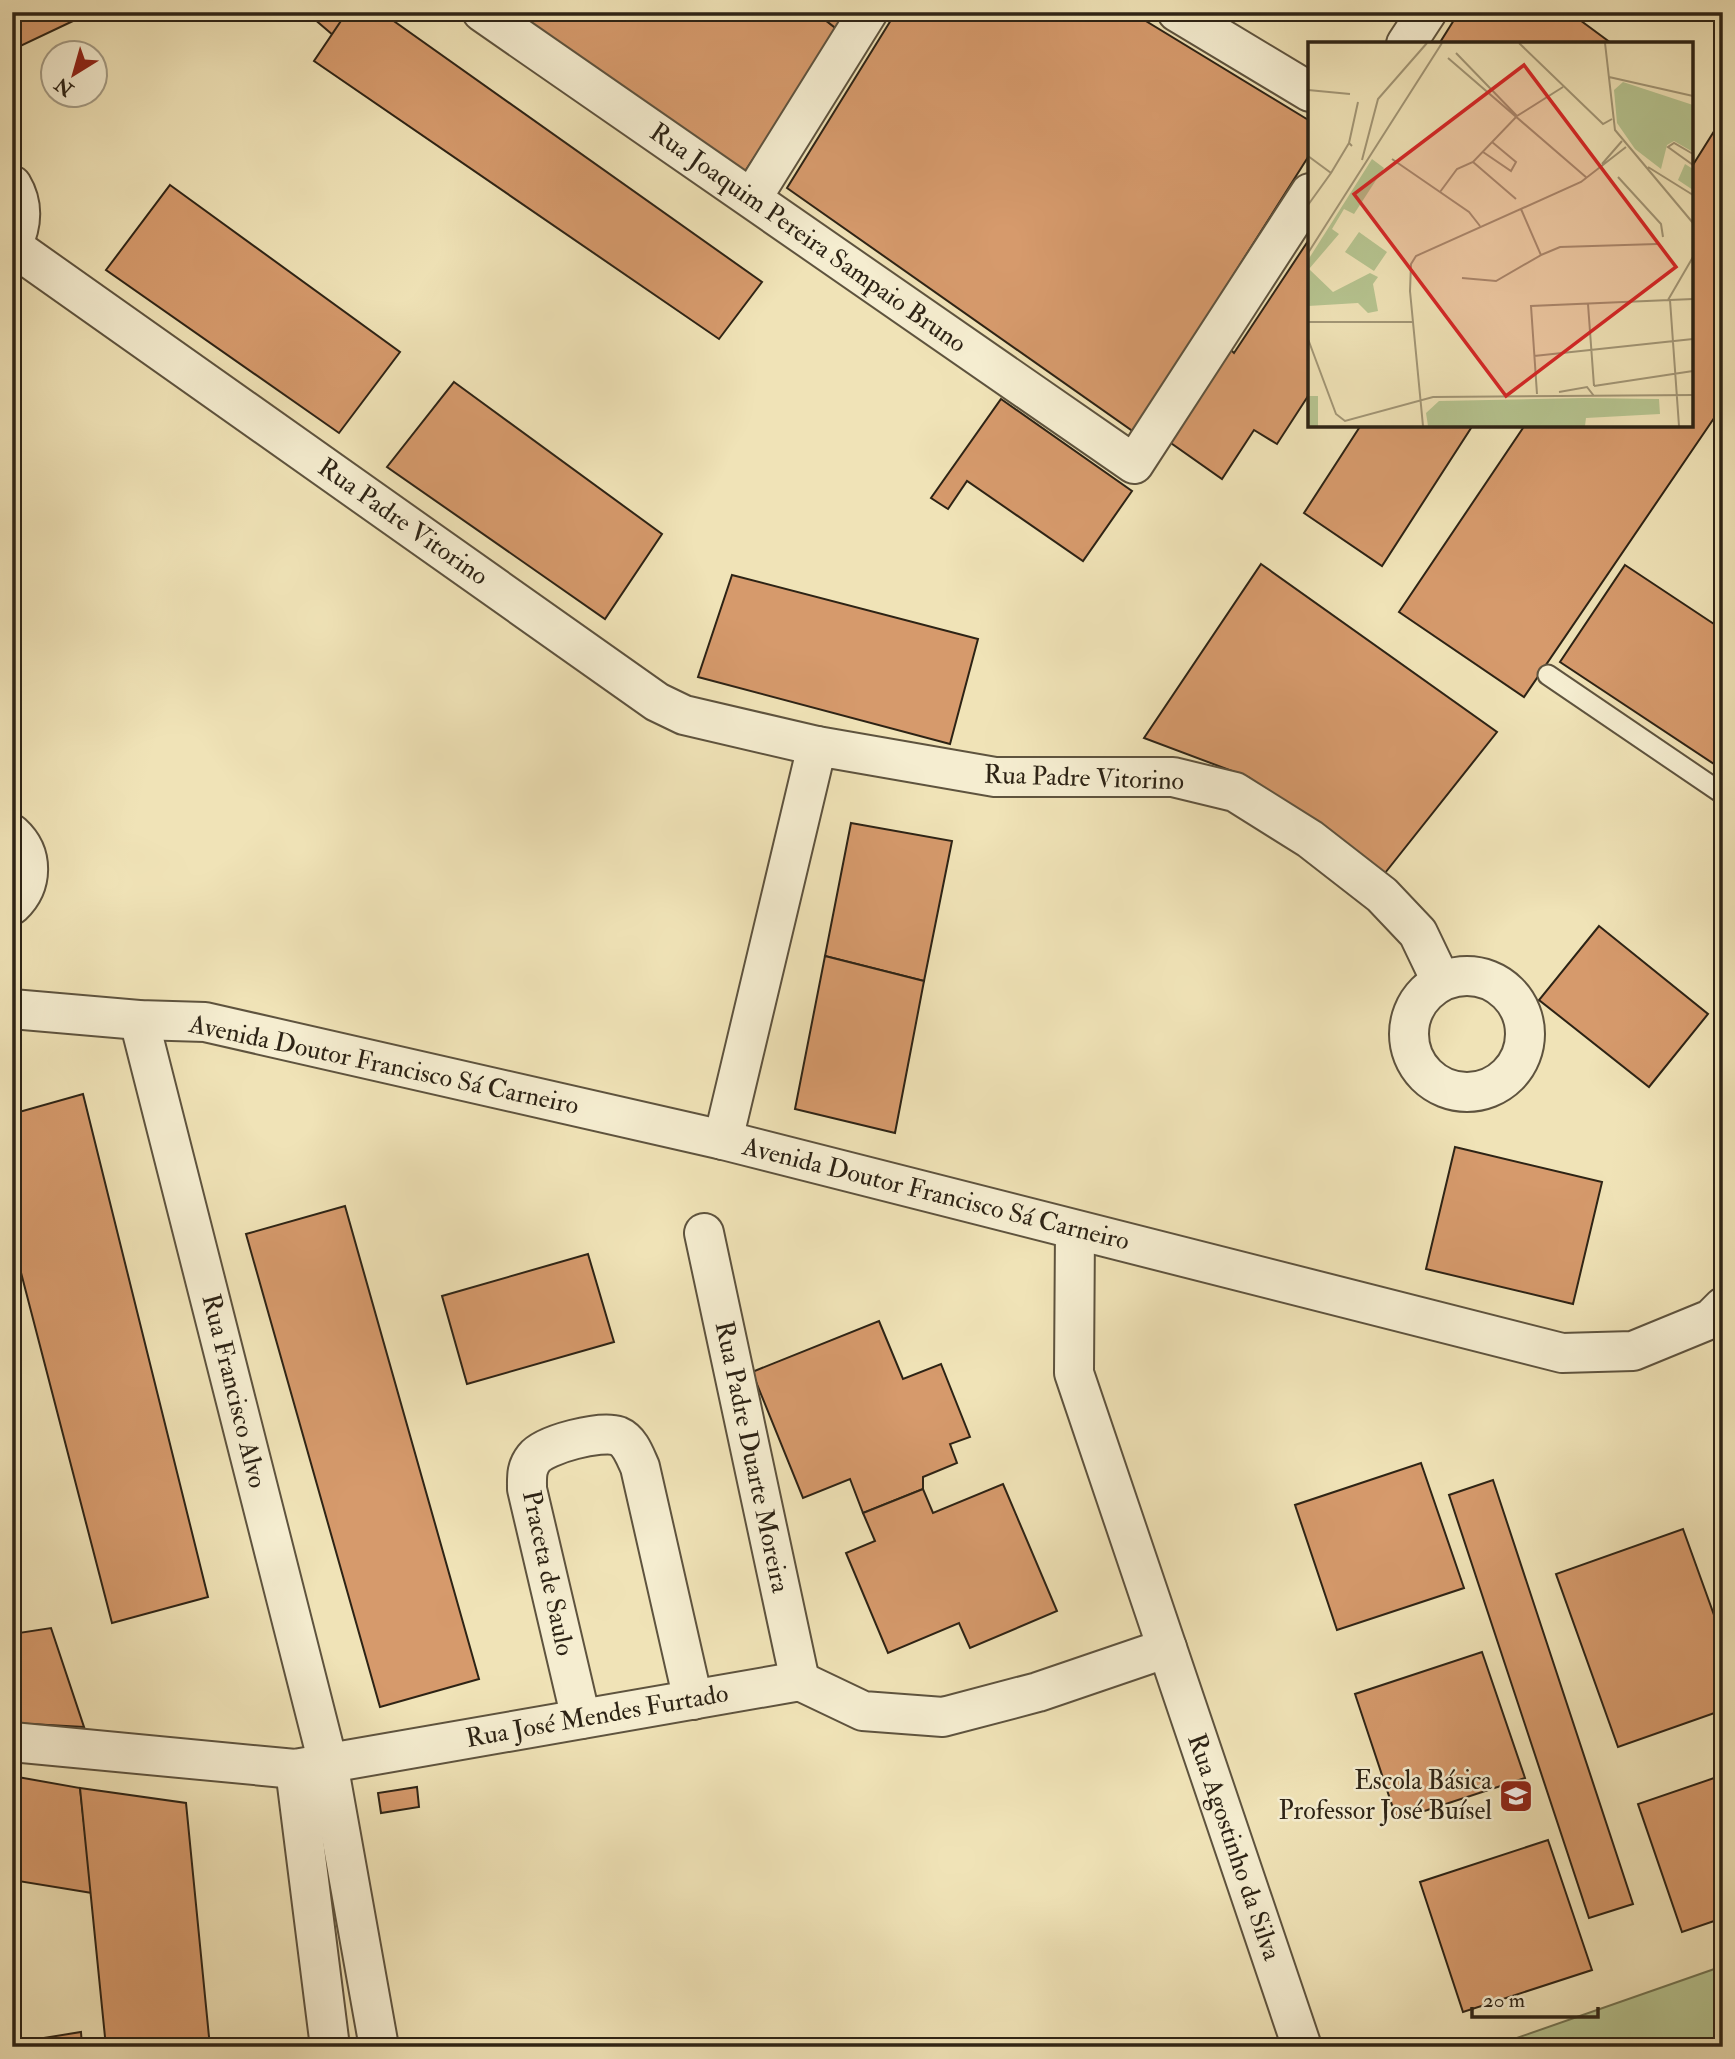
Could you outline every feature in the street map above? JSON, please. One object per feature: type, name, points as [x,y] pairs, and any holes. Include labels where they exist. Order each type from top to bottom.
[{"type":"street","name":"Rua Joaquim Pereira Sampaio Bruno","points":[[482,12],[1134,464],[1308,196]]},
{"type":"street","points":[[752,198],[868,12]]},
{"type":"street","points":[[1177,12],[1308,91]]},
{"type":"street","points":[[1407,42],[1427,12]]},
{"type":"street","name":"Rua Padre Vitorino","points":[[12,185],[21,211],[21,224],[12,246],[657,702],[684,715],[817,746],[995,778],[1173,777],[1236,792],[1310,839],[1382,895],[1418,933],[1441,981]]},
{"type":"street","points":[[723,1140],[817,746]]},
{"type":"street","points":[[12,834],[27,854],[29,873],[23,892],[12,905]]},
{"type":"street","name":"Avenida Doutor Francisco Sá Carneiro","points":[[12,1009],[139,1020],[205,1022],[723,1140],[1562,1353],[1633,1351],[1711,1319],[1723,1307]]},
{"type":"street","name":"Avenida Doutor Francisco Sá Carneiro","points":[[12,1031],[139,1020]]},
{"type":"street","name":"Rua Francisco Alvo","points":[[139,1020],[312,1766],[330,2047]]},
{"type":"street","name":"Rua Agostinho da Silva","points":[[1075,1230],[1074,1373],[1302,2047]]},
{"type":"street","name":"Rua Padre Duarte Moreira","points":[[704,1233],[800,1681]]},
{"type":"street","name":"Praceta de Saulo","points":[[581,1720],[527,1489],[527,1470],[536,1455],[550,1446],[601,1434],[618,1436],[630,1446],[640,1467],[693,1700]]},
{"type":"street","points":[[800,1681],[863,1711],[943,1717],[1038,1692],[1167,1648]]},
{"type":"street","name":"Rua José Mendes Furtado","points":[[12,1742],[312,1766],[800,1681]]},
{"type":"street","points":[[312,1766],[379,2047]]},
{"type":"lane","points":[[1548,675],[1723,794]]},
{"type":"green space","points":[[1723,1966],[1723,2047],[1491,2047]]},
{"type":"building","points":[[12,12],[92,12],[12,50]]},
{"type":"building","points":[[306,12],[348,12],[334,36]]},
{"type":"building","points":[[347,12],[381,12],[762,282],[719,339],[314,61]]},
{"type":"building","points":[[489,12],[676,12],[685,19],[689,12],[815,12],[838,30],[736,185]]},
{"type":"building","points":[[815,12],[849,12],[838,30]]},
{"type":"building","points":[[896,12],[1131,12],[1308,120],[1308,157],[1134,432],[787,188]]},
{"type":"building","points":[[1459,12],[1569,12],[1610,42],[1440,42]]},
{"type":"building","points":[[1723,117],[1723,405],[1524,697],[1399,612],[1524,427],[1693,427],[1693,165]]},
{"type":"building","points":[[170,185],[400,352],[339,433],[106,270]]},
{"type":"building","points":[[1308,241],[1308,396],[1277,444],[1254,430],[1222,479],[1168,441],[1229,348],[1234,353]]},
{"type":"building","points":[[454,382],[662,534],[605,619],[387,467]]},
{"type":"building","points":[[1001,399],[1132,491],[1083,561],[967,481],[948,509],[931,498]]},
{"type":"building","points":[[1360,427],[1472,427],[1382,566],[1304,513]]},
{"type":"building","points":[[1261,564],[1497,732],[1385,873],[1248,777],[1144,738]]},
{"type":"building","points":[[1625,565],[1723,630],[1723,770],[1560,662]]},
{"type":"building","points":[[732,575],[978,639],[950,744],[698,677]]},
{"type":"building","points":[[851,823],[952,841],[924,981],[825,956]]},
{"type":"building","points":[[1599,926],[1708,1014],[1649,1087],[1539,1000]]},
{"type":"building","points":[[825,956],[924,981],[895,1133],[795,1109]]},
{"type":"building","points":[[83,1094],[208,1597],[112,1623],[12,1238],[12,1114]]},
{"type":"building","points":[[1455,1147],[1602,1182],[1573,1304],[1426,1269]]},
{"type":"building","points":[[345,1206],[479,1679],[380,1707],[246,1234]]},
{"type":"building","points":[[588,1254],[614,1342],[467,1384],[442,1296]]},
{"type":"building","points":[[879,1321],[903,1379],[941,1364],[970,1437],[950,1444],[957,1463],[923,1477],[923,1489],[863,1513],[850,1479],[803,1498],[752,1372]]},
{"type":"building","points":[[1421,1463],[1464,1588],[1337,1630],[1295,1505]]},
{"type":"building","points":[[1493,1480],[1633,1904],[1589,1918],[1449,1495]]},
{"type":"building","points":[[1003,1484],[1057,1611],[970,1648],[959,1623],[888,1653],[846,1553],[875,1541],[863,1513],[923,1489],[933,1513]]},
{"type":"building","points":[[1683,1529],[1723,1640],[1723,1710],[1618,1747],[1556,1574]]},
{"type":"building","points":[[51,1628],[84,1727],[12,1723],[12,1634]]},
{"type":"building","points":[[1482,1652],[1525,1778],[1397,1820],[1355,1694]]},
{"type":"building","points":[[1723,1775],[1723,1918],[1682,1932],[1638,1804]]},
{"type":"building","points":[[12,1776],[80,1788],[92,1893],[12,1880]]},
{"type":"building","points":[[417,1787],[419,1807],[381,1813],[378,1793]]},
{"type":"building","points":[[80,1788],[186,1803],[210,2047],[106,2047]]},
{"type":"building","points":[[1548,1840],[1592,1970],[1463,2012],[1420,1882]]},
{"type":"building","points":[[81,2032],[82,2047],[12,2047],[12,2043]]},
{"type":"place","name":"Escola Básica Professor José Buísel","points":[[1516,1796]]}]
